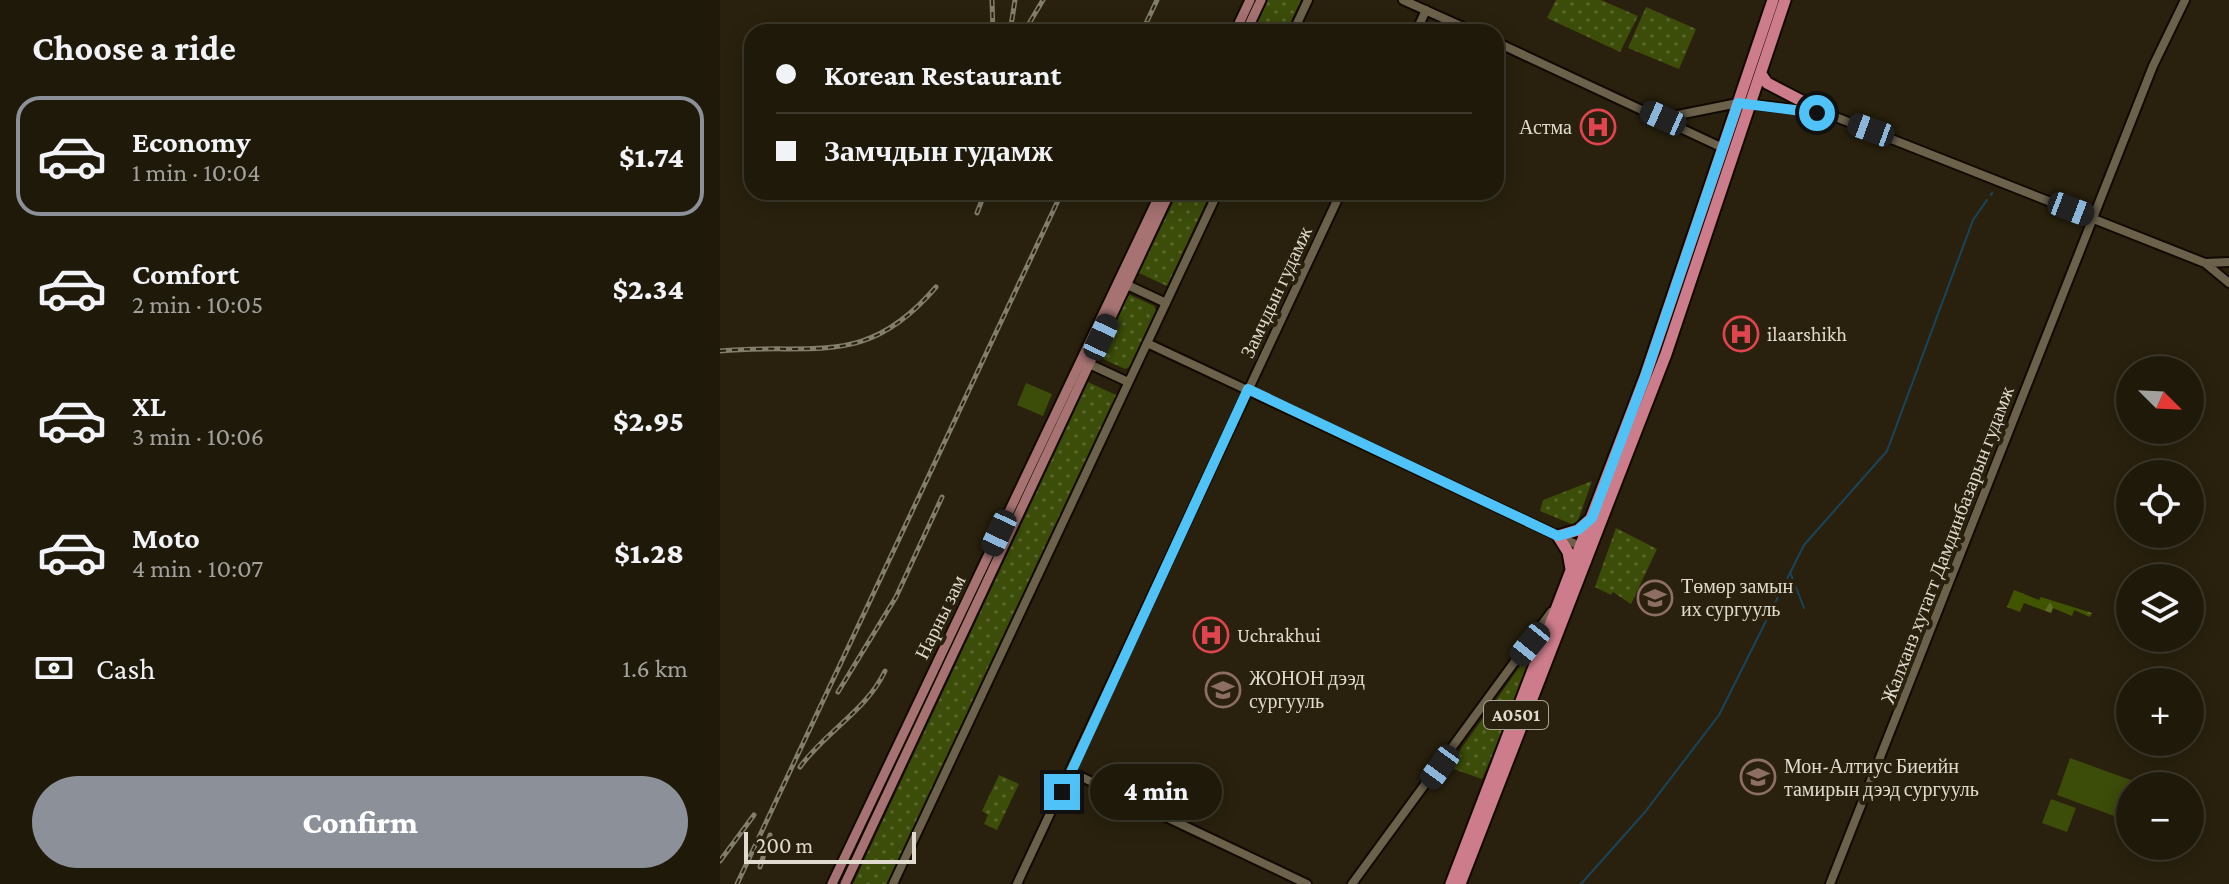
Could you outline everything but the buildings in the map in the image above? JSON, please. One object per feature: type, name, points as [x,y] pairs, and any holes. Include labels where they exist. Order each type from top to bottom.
[{"type":"highway","name":"A0501","points":[[1451,884],[1571,572],[1585,548],[1592,518],[1645,377],[1773,0]]},
{"type":"highway","name":"A0501","points":[[1460,884],[1585,548],[1667,352],[1785,0]]},
{"type":"highway","points":[[1761,74],[1767,83],[1823,112]]},
{"type":"highway","points":[[1571,572],[1568,552],[1558,536],[1578,530],[1592,518]]},
{"type":"main road","points":[[1239,24],[1250,0]]},
{"type":"main road","points":[[1250,24],[1261,0]]},
{"type":"main road","name":"Нарны зам","points":[[1123,283],[1158,200]]},
{"type":"main road","name":"Нарны зам","points":[[832,884],[1166,200]]},
{"type":"main road","name":"Нарны зам","points":[[845,884],[1085,362]]},
{"type":"street","points":[[1297,24],[1308,0]]},
{"type":"street","points":[[1403,0],[1457,24]]},
{"type":"street","name":"Жалханз хутагт Дамдинбазарын гудамж","points":[[1830,884],[2092,217],[2161,46],[2185,0]]},
{"type":"street","points":[[1420,24],[1426,10]]},
{"type":"street","points":[[1504,46],[1723,148]]},
{"type":"street","points":[[1663,118],[1738,103],[1823,112],[2205,263],[2229,283]]},
{"type":"street","points":[[893,884],[1214,200]]},
{"type":"street","name":"Замчдын гудамж","points":[[1017,884],[1337,200]]},
{"type":"street","points":[[2205,263],[2229,262]]},
{"type":"street","points":[[1123,283],[1166,303]]},
{"type":"street","points":[[1147,343],[1585,548]]},
{"type":"street","points":[[1085,362],[1128,382]]},
{"type":"street","points":[[1352,884],[1561,598]]},
{"type":"street","points":[[1071,772],[1307,884]]},
{"type":"green space","points":[[1268,0],[1301,0],[1290,24],[1257,24]]},
{"type":"green space","points":[[1556,0],[1601,0],[1638,16],[1620,52],[1547,18]]},
{"type":"green space","points":[[1646,7],[1696,29],[1679,69],[1628,48]]},
{"type":"green space","points":[[1174,200],[1207,200],[1167,286],[1139,273]]},
{"type":"green space","points":[[1130,295],[1154,306],[1156,311],[1130,367],[1125,369],[1101,358],[1099,353],[1125,297]]},
{"type":"green space","points":[[1088,382],[1118,396],[887,884],[853,884]]},
{"type":"green space","points":[[1026,383],[1052,394],[1043,416],[1017,405]]},
{"type":"green space","points":[[1592,481],[1576,526],[1540,511],[1543,500]]},
{"type":"green space","points":[[1616,528],[1657,549],[1631,604],[1613,592],[1611,595],[1595,587]]},
{"type":"green space","points":[[2014,590],[2039,600],[2041,597],[2092,613],[2090,617],[2074,610],[2072,616],[2053,608],[2051,613],[2024,603],[2020,612],[2007,607]]},
{"type":"green space","points":[[1533,648],[1538,651],[1482,779],[1448,767]]},
{"type":"green space","points":[[2070,758],[2116,775],[2116,817],[2057,795]]},
{"type":"green space","points":[[999,775],[1019,784],[997,830],[984,824],[988,815],[982,811]]},
{"type":"green space","points":[[2051,799],[2076,808],[2067,832],[2042,823]]},
{"type":"waterway","points":[[1581,884],[1645,812],[1719,715],[1804,545],[1887,451],[1973,220],[1987,200]]},
{"type":"waterway","points":[[1790,572],[1804,608]]},
{"type":"railway","points":[[992,0],[993,24]]},
{"type":"railway","points":[[1011,24],[1015,0]]},
{"type":"railway","points":[[1029,24],[1043,0]]},
{"type":"railway","points":[[1146,24],[1157,0]]},
{"type":"railway","points":[[977,213],[982,200]]},
{"type":"railway","points":[[737,884],[1058,200]]},
{"type":"railway","points":[[720,351],[810,349],[861,341],[885,331],[910,313],[936,287]]},
{"type":"railway","points":[[838,692],[896,597],[942,497]]},
{"type":"railway","points":[[800,767],[868,698],[885,671]]},
{"type":"railway","points":[[720,861],[754,815]]},
{"type":"railway","points":[[760,867],[770,835]]},
{"type":"place","name":"Астма","points":[[1598,127]]},
{"type":"place","name":"ilaarshikh","points":[[1741,334]]},
{"type":"place","name":"Төмөр замын их сургууль","points":[[1655,598]]},
{"type":"place","name":"Uchrakhui","points":[[1211,635]]},
{"type":"place","name":"ЖОНОН дээд сургууль","points":[[1223,690]]},
{"type":"place","name":"Мон-Алтиус Биеийн тамирын дээд сургууль","points":[[1758,777]]},
{"type":"route","points":[[1062,792],[1248,389],[1558,536],[1570,534],[1592,518],[1645,377],[1738,103],[1782,106],[1817,113]]}]
